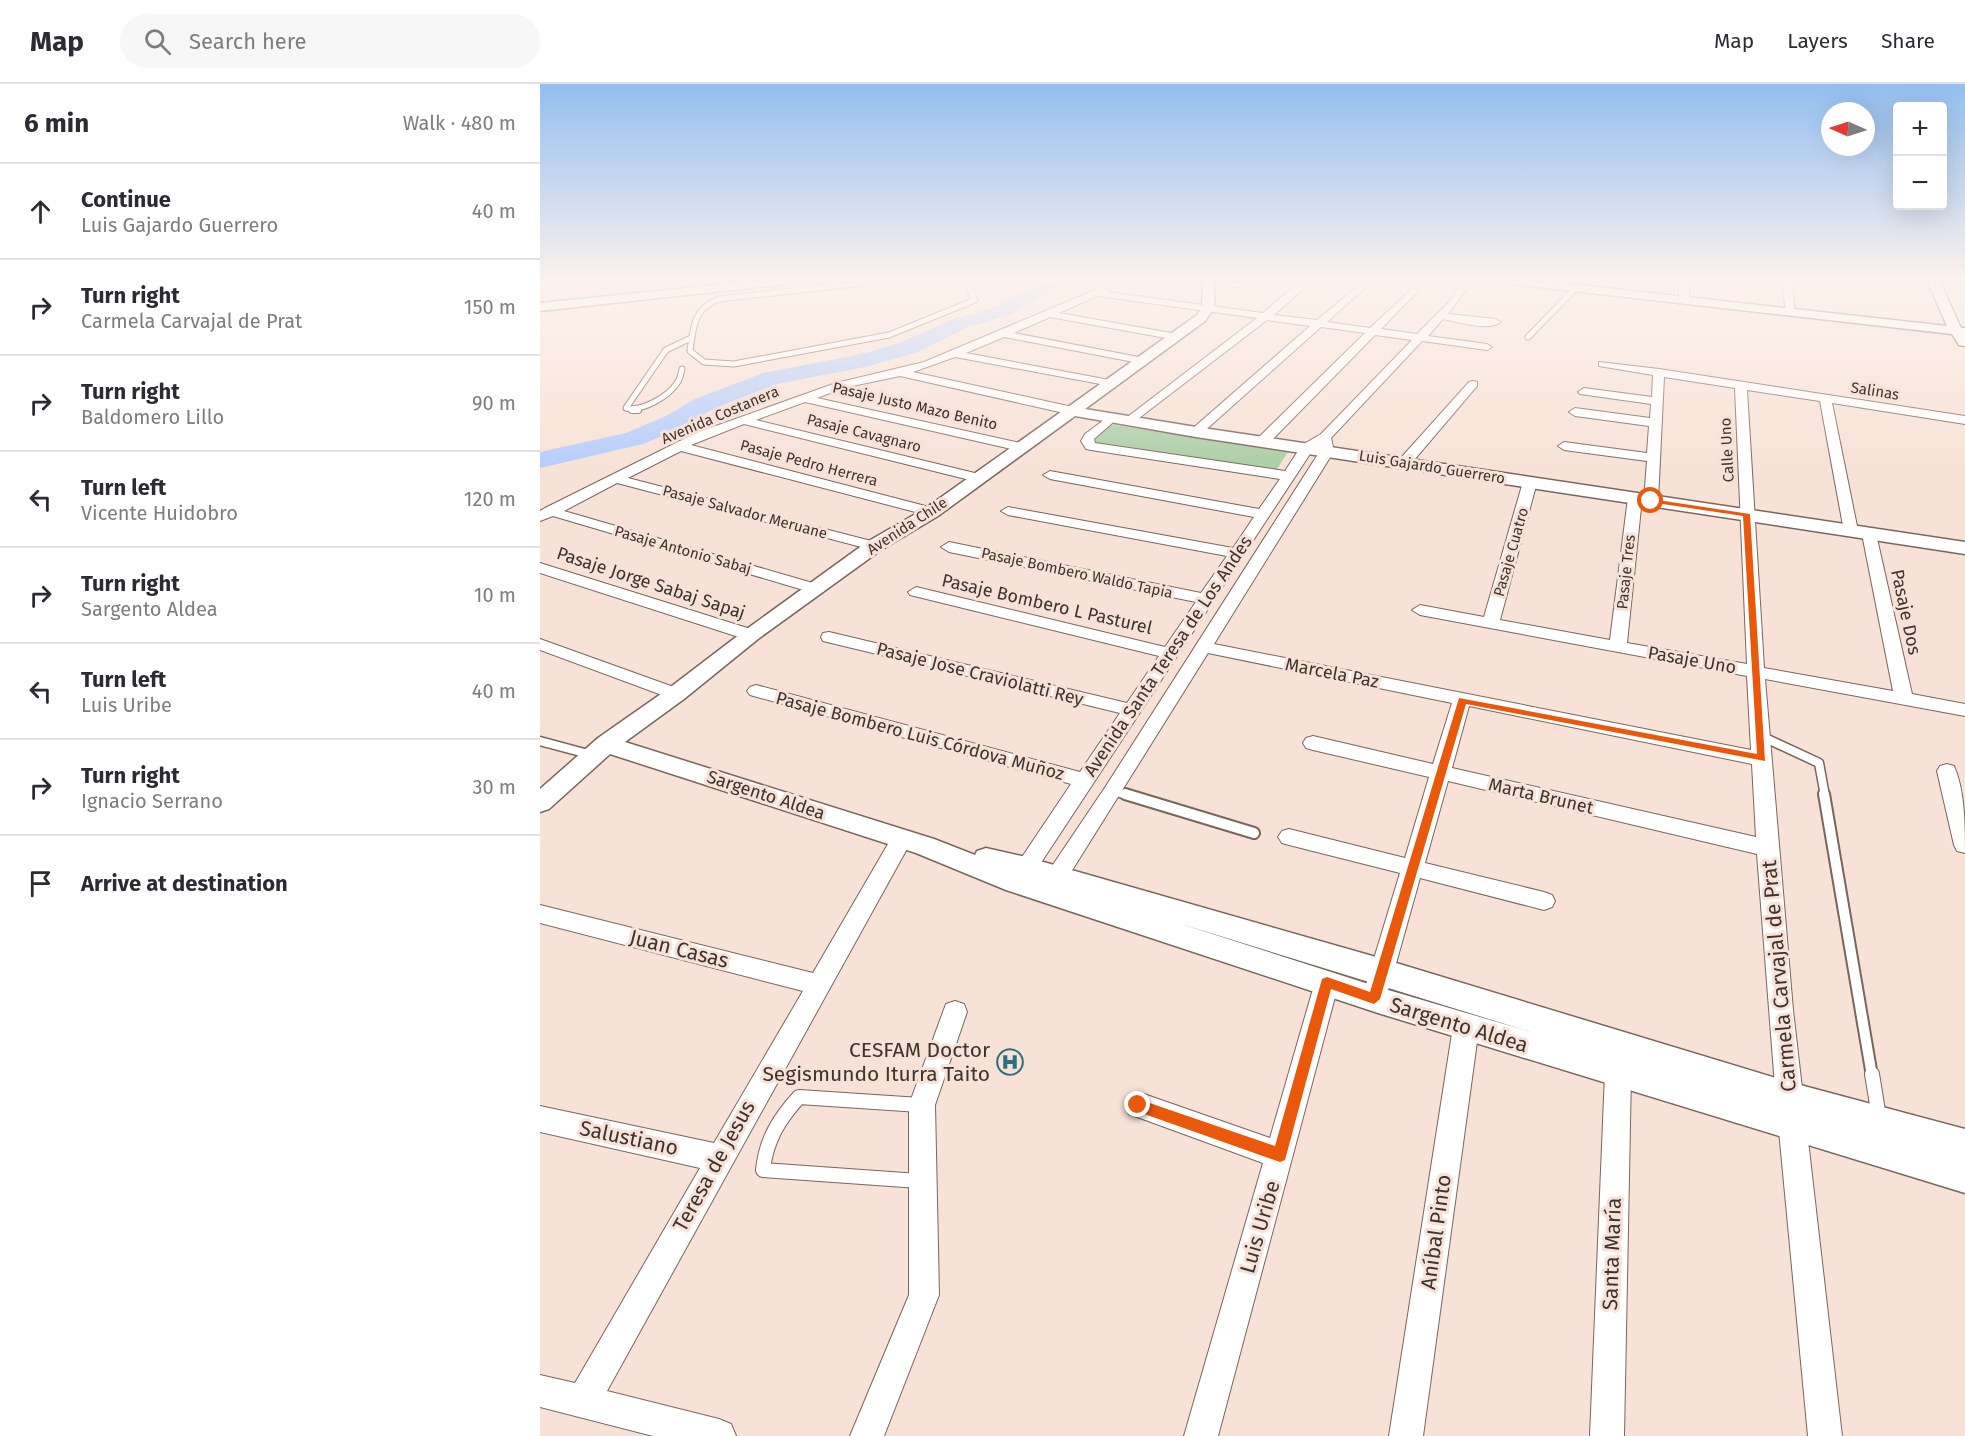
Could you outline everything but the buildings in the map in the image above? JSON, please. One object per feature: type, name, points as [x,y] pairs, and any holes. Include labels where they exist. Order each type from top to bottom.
[{"type":"street","name":"Avenida Costanera","points":[[545,514],[678,447],[742,420],[802,397],[840,385],[901,372],[982,343]]},
{"type":"street","points":[[1050,343],[1144,361]]},
{"type":"street","name":"Avenida Chile","points":[[540,803],[599,749],[676,694],[751,635],[874,546],[932,512],[1169,343]]},
{"type":"street","points":[[1130,421],[1231,343]]},
{"type":"street","points":[[1196,432],[1296,343]]},
{"type":"street","points":[[1263,441],[1363,343]]},
{"type":"street","name":"Avenida Santa Teresa de Los Andes","points":[[1052,884],[1113,792],[1326,444],[1415,343]]},
{"type":"street","points":[[1457,343],[1487,347],[1478,358]]},
{"type":"street","points":[[956,354],[1111,383]]},
{"type":"street","name":"Salinas","points":[[1603,364],[1965,420]]},
{"type":"street","name":"Luis Gajardo Guerrero","points":[[901,372],[1073,411],[1196,432],[1307,448],[1326,444],[1404,463],[1965,548]]},
{"type":"street","name":"Pasaje Tres","points":[[1618,647],[1643,500],[1655,458],[1659,372]]},
{"type":"street","points":[[1404,463],[1473,384]]},
{"type":"street","name":"Calle Uno","points":[[1741,385],[1747,514]]},
{"type":"street","points":[[1584,392],[1658,401]]},
{"type":"street","points":[[1600,416],[1603,394]]},
{"type":"street","name":"Pasaje Justo Mazo Benito","points":[[802,397],[1020,447]]},
{"type":"street","points":[[1825,398],[1851,531]]},
{"type":"street","points":[[1575,412],[1657,423]]},
{"type":"street","points":[[1112,418],[1089,437],[1088,444],[1094,448],[1289,476]]},
{"type":"street","name":"Pasaje Cavagnaro","points":[[742,420],[978,478]]},
{"type":"street","points":[[1564,446],[1655,458]]},
{"type":"street","name":"Pasaje Pedro Herrera","points":[[678,447],[932,512]]},
{"type":"street","name":"Avenida Santa Teresa de Los Andes","points":[[1021,874],[1307,448]]},
{"type":"street","points":[[1050,475],[1263,514]]},
{"type":"street","name":"Pasaje Salvador Meruane","points":[[616,479],[874,546]]},
{"type":"street","name":"Pasaje Cuatro","points":[[1491,622],[1530,482]]},
{"type":"street","points":[[1008,511],[1237,554]]},
{"type":"street","name":"Pasaje Antonio Sabaj","points":[[545,514],[817,589]]},
{"type":"street","name":"Carmela Carvajal de Prat","points":[[1747,514],[1768,848],[1790,1111],[1825,1436]]},
{"type":"street","name":"Pasaje Dos","points":[[1869,534],[1904,699]]},
{"type":"street","name":"Pasaje Bombero Waldo Tapia","points":[[949,547],[1206,599]]},
{"type":"street","name":"Pasaje Jorge Sabaj Sapaj","points":[[540,568],[751,635]]},
{"type":"street","name":"Pasaje Bombero L Pasturel","points":[[916,592],[1170,653]]},
{"type":"street","name":"Pasaje Uno","points":[[1420,610],[1965,710]]},
{"type":"street","name":"Pasaje Jose Craviolatti Rey","points":[[829,637],[1131,710]]},
{"type":"street","points":[[540,644],[676,694]]},
{"type":"street","name":"Marcela Paz","points":[[1203,647],[1462,700],[1761,747]]},
{"type":"street","name":"Pasaje Bombero Luis Córdova Muñoz","points":[[756,691],[1084,780]]},
{"type":"street","points":[[1378,985],[1462,700]]},
{"type":"street","name":"Marta Brunet","points":[[1313,743],[1768,848]]},
{"type":"street","name":"Sargento Aldea","points":[[599,749],[1021,874],[1790,1111],[1965,1176]]},
{"type":"street","points":[[1947,771],[1965,845]]},
{"type":"street","points":[[1289,837],[1544,901]]},
{"type":"street","name":"Teresa de Jesus","points":[[583,1401],[817,984],[914,842]]},
{"type":"street","name":"Sargento Aldea","points":[[1052,884],[1327,982],[1378,985],[1466,1027],[1618,1073],[1790,1111],[1880,1122],[1965,1146]]},
{"type":"street","name":"Juan Casas","points":[[540,914],[817,984]]},
{"type":"street","name":"Luis Uribe","points":[[1200,1436],[1327,982]]},
{"type":"street","points":[[867,1436],[924,1295],[922,1105],[955,1012]]},
{"type":"street","name":"Aníbal Pinto","points":[[1406,1436],[1466,1027]]},
{"type":"street","name":"Santa María","points":[[1607,1436],[1618,1073]]},
{"type":"street","points":[[1138,1105],[1280,1155]]},
{"type":"street","name":"Salustiano","points":[[540,1119],[719,1158]]},
{"type":"street","points":[[540,1391],[719,1436]]},
{"type":"lane","points":[[680,343],[666,350],[626,408],[641,410],[649,407],[661,394],[677,384],[682,369]]},
{"type":"lane","points":[[691,343],[690,351],[704,362],[734,364],[846,343]]},
{"type":"lane","points":[[540,741],[599,749]]},
{"type":"lane","points":[[1761,747],[1819,763],[1880,1122]]},
{"type":"lane","points":[[1113,792],[1254,833]]},
{"type":"lane","points":[[922,1105],[799,1097],[782,1116],[764,1149],[764,1170],[924,1182]]},
{"type":"green space","points":[[1108,424],[1288,452],[1275,472],[1093,446],[1091,440]]},
{"type":"waterway","points":[[540,460],[634,439],[673,422],[704,404],[771,378],[865,360],[918,343]]},
{"type":"place","name":"CESFAM Doctor Segismundo Iturra Taito","points":[[1010,1062]]},
{"type":"route","points":[[1138,1105],[1280,1155],[1327,982],[1374,999],[1462,700],[1762,759],[1747,514],[1651,501]]}]
